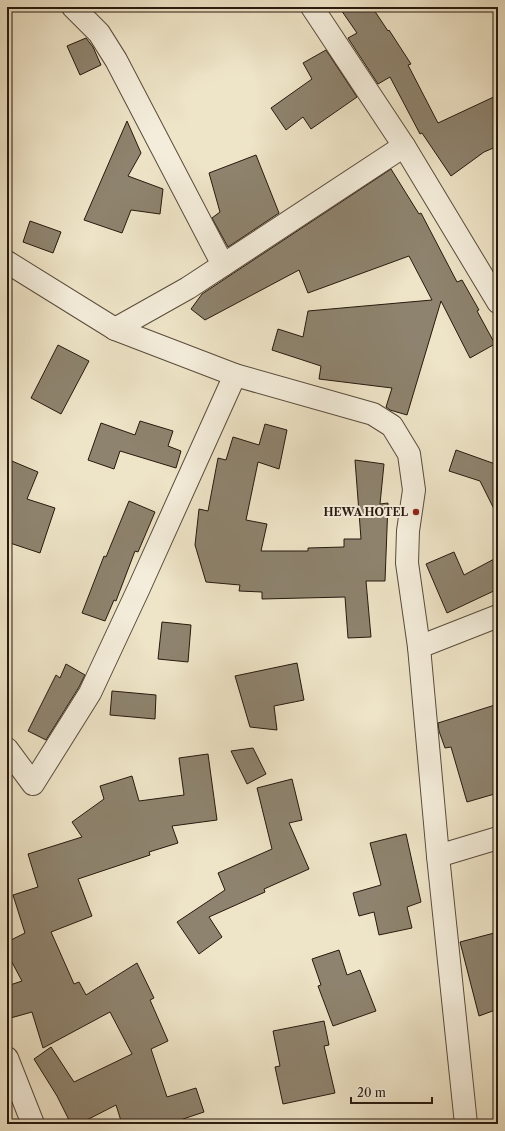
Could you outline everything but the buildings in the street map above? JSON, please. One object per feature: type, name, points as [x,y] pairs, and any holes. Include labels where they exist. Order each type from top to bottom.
[{"type":"street","points":[[73,7],[99,33],[116,60],[223,265]]},
{"type":"street","points":[[312,7],[404,146],[498,302]]},
{"type":"street","points":[[115,329],[188,288],[404,146]]},
{"type":"street","points":[[7,262],[115,329],[235,375],[374,414],[392,426],[408,454],[414,490],[408,531],[407,563],[419,647],[438,856],[466,1124]]},
{"type":"street","points":[[7,749],[33,784],[90,693],[140,588],[235,375]]},
{"type":"street","points":[[419,647],[498,616]]},
{"type":"street","points":[[438,856],[498,838]]},
{"type":"street","points":[[7,1058],[33,1124]]},
{"type":"place","name":"HEWA HOTEL","points":[[416,512]]}]
